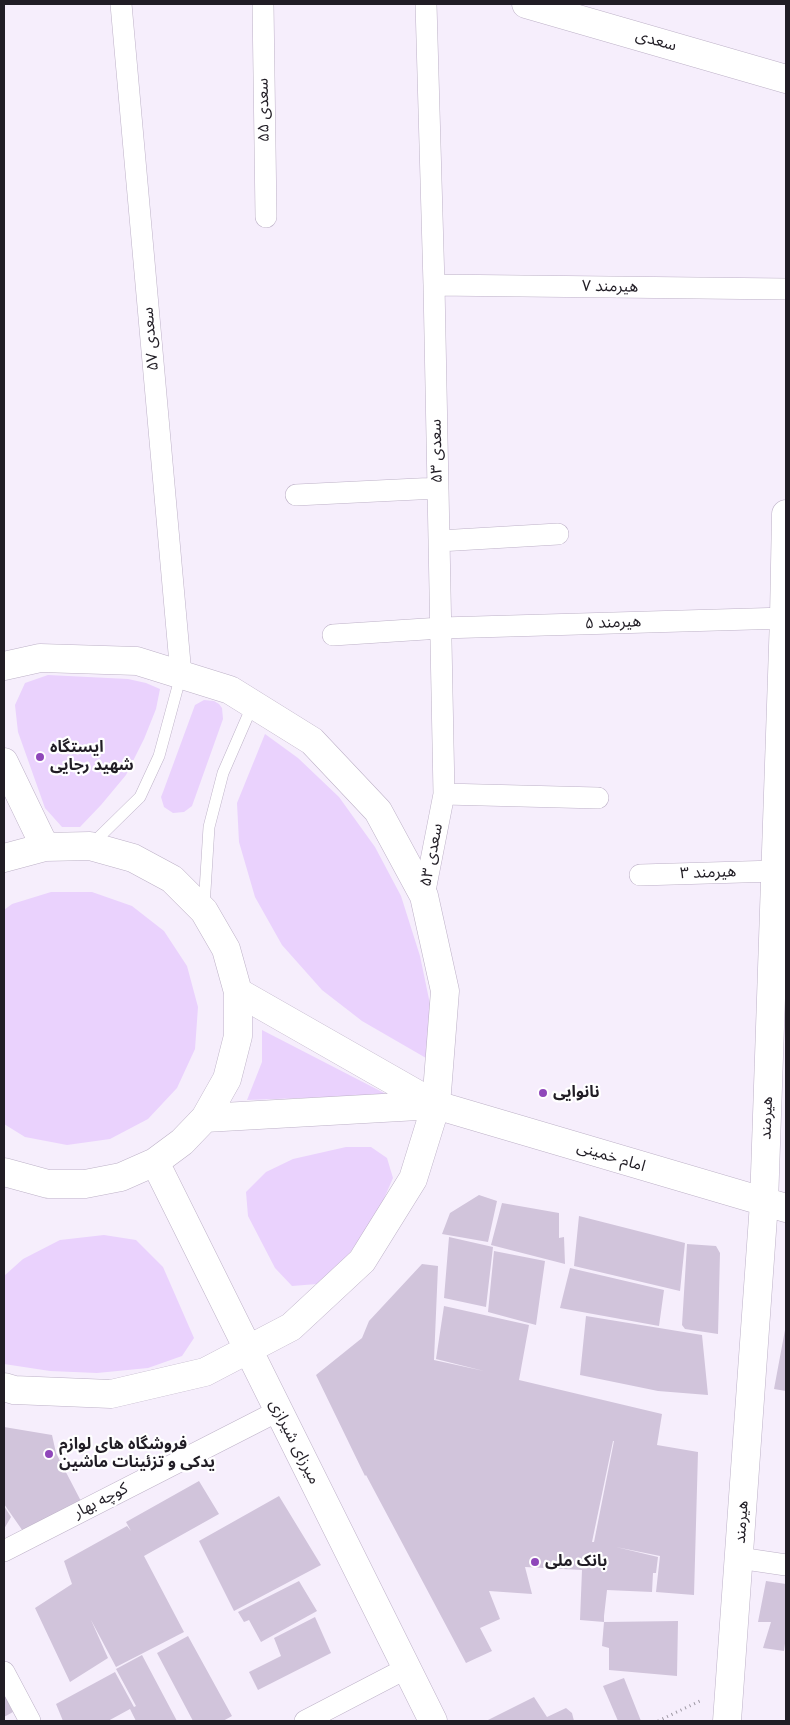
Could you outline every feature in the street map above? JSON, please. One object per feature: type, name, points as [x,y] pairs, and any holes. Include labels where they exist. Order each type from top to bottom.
[{"type":"main road","name":"سعدی","points":[[526,4],[786,79]]},
{"type":"main road","name":"هیرمند","points":[[727,1721],[739,1558],[775,1206],[779,1007],[776,871],[785,618],[786,514]]},
{"type":"main road","points":[[4,666],[40,658],[137,661],[230,690],[312,740],[378,811],[424,896],[445,991],[436,1105],[414,1180],[362,1261],[291,1327],[205,1372],[111,1394],[14,1390],[4,1387]]},
{"type":"main road","points":[[6,767],[46,847]]},
{"type":"main road","points":[[4,798],[8,789],[6,767]]},
{"type":"main road","points":[[4,858],[46,847],[90,846],[133,858],[172,880],[204,911],[226,949],[238,992],[238,1036],[227,1079],[205,1118],[182,1142],[156,1162],[121,1177],[85,1184],[48,1184],[4,1172]]},
{"type":"main road","name":"امام خمینی","points":[[238,992],[436,1105],[775,1206]]},
{"type":"main road","name":"امام خمینی","points":[[205,1118],[436,1105]]},
{"type":"main road","name":"میرزای شیرازی","points":[[156,1162],[433,1721]]},
{"type":"street","name":"سعدی ۵۷","points":[[121,4],[181,675]]},
{"type":"street","name":"سعدی ۵۵","points":[[263,4],[266,217]]},
{"type":"street","name":"سعدی ۵۳","points":[[424,896],[444,794],[434,286],[426,4]]},
{"type":"street","name":"هیرمند ۷","points":[[434,286],[786,289]]},
{"type":"street","points":[[296,495],[438,488]]},
{"type":"street","points":[[439,541],[558,534]]},
{"type":"street","name":"هیرمند ۵","points":[[333,635],[441,628],[785,618]]},
{"type":"street","points":[[444,794],[598,798]]},
{"type":"street","name":"هیرمند ۳","points":[[640,875],[776,871]]},
{"type":"street","name":"کوچه بهار","points":[[4,1550],[278,1411]]},
{"type":"street","points":[[739,1558],[786,1565]]},
{"type":"street","points":[[305,1721],[407,1668]]},
{"type":"street","points":[[4,1672],[30,1721]]},
{"type":"lane","points":[[90,846],[140,797],[159,756],[181,675]]},
{"type":"lane","points":[[204,911],[209,827],[224,773],[253,704]]},
{"type":"path","points":[[658,1721],[730,1686]]},
{"type":"shaded area","points":[[48,675],[128,679],[146,683],[160,689],[156,709],[126,775],[80,827],[62,827],[45,808],[18,732],[15,705],[25,683]]},
{"type":"shaded area","points":[[204,700],[214,701],[219,704],[222,708],[223,719],[192,806],[184,812],[173,813],[164,807],[161,797],[195,705]]},
{"type":"shaded area","points":[[265,734],[298,758],[339,797],[375,847],[401,896],[420,956],[430,1004],[426,1058],[362,1021],[322,990],[282,945],[255,897],[239,842],[237,803]]},
{"type":"shaded area","points":[[51,892],[92,892],[132,906],[164,931],[187,966],[198,1007],[195,1049],[177,1088],[148,1119],[110,1139],[67,1145],[25,1137],[4,1124],[4,910],[12,904]]},
{"type":"shaded area","points":[[262,1030],[388,1095],[247,1100],[262,1062]]},
{"type":"shaded area","points":[[346,1147],[371,1147],[387,1158],[393,1178],[379,1210],[349,1254],[317,1284],[292,1286],[275,1268],[248,1216],[246,1192],[266,1172],[293,1159]]},
{"type":"shaded area","points":[[104,1235],[136,1240],[163,1267],[194,1338],[182,1356],[148,1368],[97,1373],[50,1371],[4,1364],[4,1276],[23,1259],[60,1240]]},
{"type":"building","points":[[479,1195],[497,1201],[488,1242],[442,1234],[450,1213]]},
{"type":"building","points":[[502,1203],[559,1213],[559,1238],[564,1237],[565,1264],[491,1245]]},
{"type":"building","points":[[579,1216],[685,1243],[680,1291],[574,1266]]},
{"type":"building","points":[[449,1237],[493,1247],[486,1307],[444,1298]]},
{"type":"building","points":[[687,1244],[716,1246],[720,1253],[718,1334],[685,1329],[682,1325]]},
{"type":"building","points":[[494,1251],[545,1261],[536,1325],[488,1312]]},
{"type":"building","points":[[422,1264],[438,1266],[434,1360],[484,1371],[436,1359],[444,1306],[529,1325],[519,1380],[662,1414],[657,1445],[698,1452],[694,1595],[656,1592],[660,1556],[616,1547],[658,1557],[656,1573],[653,1573],[652,1592],[607,1590],[604,1622],[580,1620],[582,1570],[525,1567],[532,1594],[489,1591],[500,1619],[480,1628],[492,1651],[466,1663],[365,1476],[316,1375],[362,1338],[369,1321]],"holes":[[[613,1441],[594,1542],[592,1542]]]},
{"type":"building","points":[[570,1268],[664,1290],[659,1326],[560,1308]]},
{"type":"building","points":[[586,1316],[702,1335],[708,1395],[658,1391],[580,1375]]},
{"type":"building","points":[[786,1330],[786,1391],[774,1389]]},
{"type":"building","points":[[4,1427],[52,1435],[56,1453],[83,1505],[27,1537],[4,1504]]},
{"type":"building","points":[[199,1481],[219,1514],[144,1556],[184,1632],[116,1667],[91,1620],[108,1658],[70,1682],[35,1608],[72,1584],[64,1561],[127,1526],[131,1531],[126,1522]]},
{"type":"building","points":[[279,1496],[321,1565],[234,1611],[199,1541]]},
{"type":"building","points":[[4,1506],[11,1517],[4,1529]]},
{"type":"building","points":[[299,1581],[317,1611],[261,1642],[249,1620],[244,1622],[238,1612]]},
{"type":"building","points":[[766,1581],[786,1584],[786,1636],[784,1651],[763,1648],[771,1622],[758,1622]]},
{"type":"building","points":[[315,1617],[331,1653],[258,1690],[249,1672],[281,1656],[274,1638]]},
{"type":"building","points":[[678,1621],[677,1676],[609,1670],[609,1648],[602,1646],[604,1622]]},
{"type":"building","points":[[188,1636],[232,1716],[223,1721],[193,1721],[157,1653]]},
{"type":"building","points":[[142,1655],[177,1721],[136,1721],[130,1709],[108,1721],[63,1721],[56,1704],[115,1672],[134,1707],[136,1706],[116,1669]]},
{"type":"building","points":[[624,1678],[641,1721],[618,1721],[603,1686]]},
{"type":"building","points":[[4,1694],[13,1712],[4,1717]]},
{"type":"building","points":[[534,1697],[547,1717],[566,1708],[572,1713],[574,1721],[486,1721]]},
{"type":"place","name":"ایستگاه شهید رجایی","points":[[40,757]]},
{"type":"place","name":"نانوایی","points":[[543,1093]]},
{"type":"place","name":"فروشگاه های لوازم یدکی و تزئینات ماشین","points":[[49,1454]]},
{"type":"place","name":"بانک ملی","points":[[535,1562]]}]
